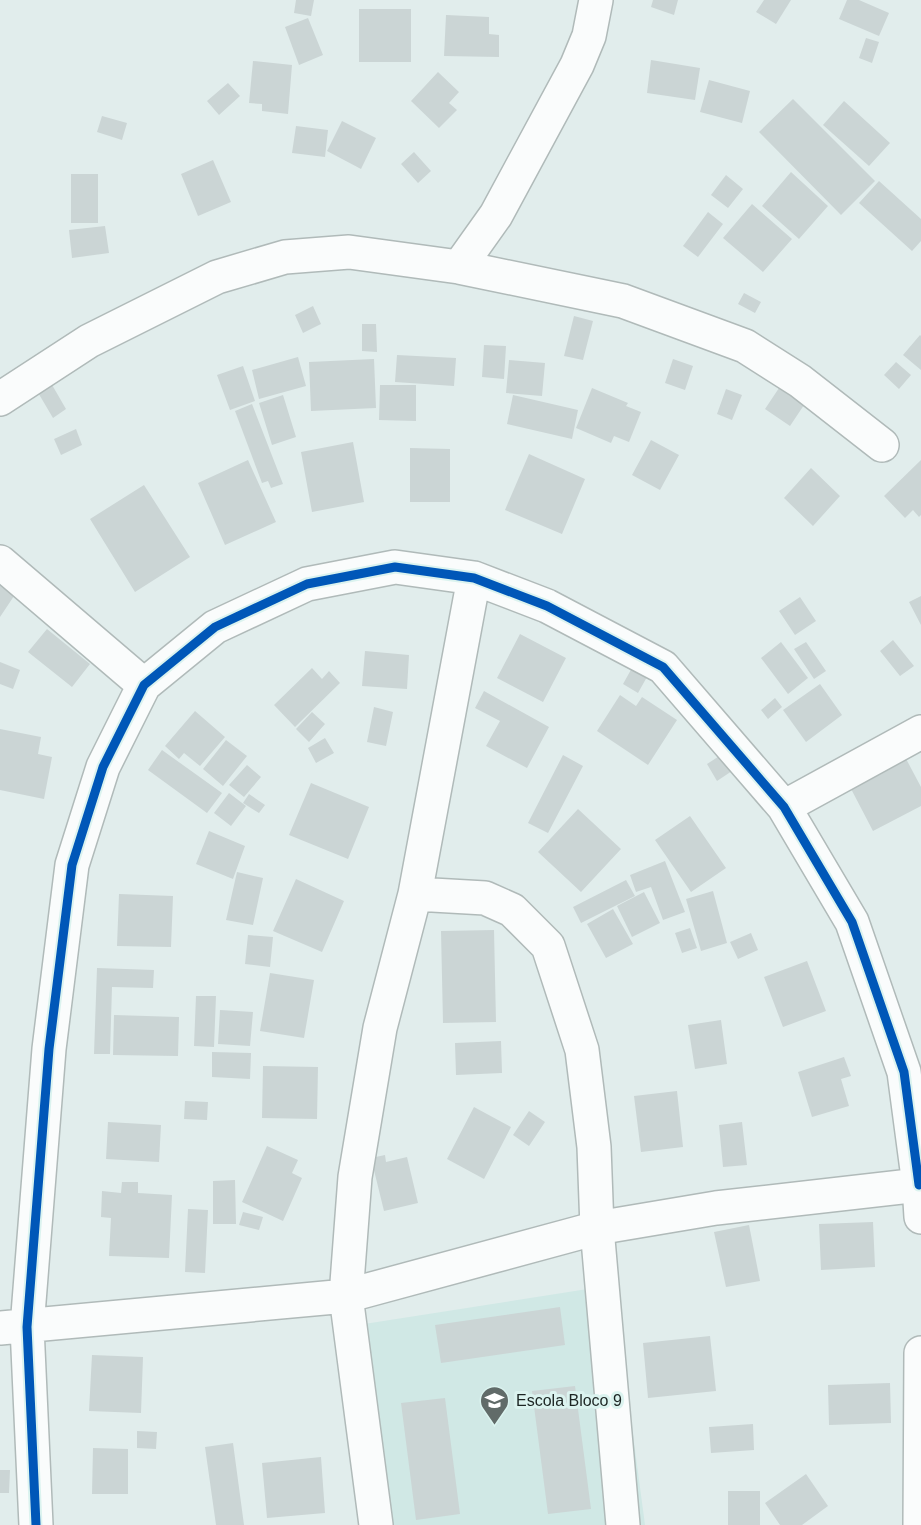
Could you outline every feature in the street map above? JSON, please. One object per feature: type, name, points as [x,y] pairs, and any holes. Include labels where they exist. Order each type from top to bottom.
[{"type":"street","points":[[459,267],[496,215],[577,66],[589,36],[596,0]]},
{"type":"street","points":[[0,399],[99,335],[217,277],[285,257],[349,252],[459,267],[623,301],[746,346],[800,381],[882,445]]},
{"type":"street","points":[[0,562],[144,685]]},
{"type":"street","points":[[36,1525],[13,1327],[72,865],[103,767],[144,685],[215,627],[307,584],[396,567],[474,578],[547,606],[663,667],[784,807],[852,922],[904,1071],[921,1217]]},
{"type":"street","points":[[376,1525],[346,1296],[355,1177],[378,1039],[415,894],[474,578]]},
{"type":"street","points":[[784,807],[921,732]]},
{"type":"street","points":[[415,894],[485,898],[512,910],[548,946],[582,1050],[594,1147],[597,1228],[623,1525]]},
{"type":"street","points":[[13,1327],[346,1296],[597,1228],[716,1208],[919,1185]]},
{"type":"street","points":[[920,1525],[921,1353]]},
{"type":"shaded area","name":"Escola Bloco 9","points":[[613,1285],[645,1525],[372,1525],[345,1327]]},
{"type":"building","points":[[296,0],[314,0],[311,16],[294,13]]},
{"type":"building","points":[[653,0],[678,0],[674,15],[651,7]]},
{"type":"building","points":[[764,0],[791,0],[776,24],[756,12]]},
{"type":"building","points":[[847,0],[859,0],[889,13],[879,36],[839,19]]},
{"type":"building","points":[[359,9],[411,9],[411,62],[359,62]]},
{"type":"building","points":[[446,15],[489,17],[489,34],[499,35],[499,57],[444,56]]},
{"type":"building","points":[[308,18],[323,55],[299,65],[285,27]]},
{"type":"building","points":[[866,38],[879,42],[872,63],[859,58]]},
{"type":"building","points":[[651,60],[700,68],[695,100],[647,93]]},
{"type":"building","points":[[253,61],[292,65],[288,114],[262,111],[262,104],[249,103]]},
{"type":"building","points":[[438,72],[459,92],[449,103],[457,110],[439,128],[411,101]]},
{"type":"building","points":[[709,80],[750,91],[742,123],[700,112]]},
{"type":"building","points":[[228,83],[240,96],[219,115],[207,101]]},
{"type":"building","points":[[793,99],[875,181],[841,215],[759,132]]},
{"type":"building","points":[[844,101],[890,143],[869,166],[823,125]]},
{"type":"building","points":[[102,116],[127,123],[122,140],[97,132]]},
{"type":"building","points":[[342,121],[376,138],[361,169],[327,151]]},
{"type":"building","points":[[296,126],[328,130],[325,157],[292,153]]},
{"type":"building","points":[[414,152],[431,171],[418,183],[401,164]]},
{"type":"building","points":[[213,160],[231,202],[198,216],[181,174]]},
{"type":"building","points":[[791,172],[828,206],[799,239],[762,206]]},
{"type":"building","points":[[71,174],[98,174],[98,223],[71,223]]},
{"type":"building","points":[[726,175],[743,189],[728,208],[711,195]]},
{"type":"building","points":[[879,181],[921,219],[921,241],[912,251],[859,203]]},
{"type":"building","points":[[752,204],[792,239],[763,272],[723,238]]},
{"type":"building","points":[[708,212],[723,224],[698,257],[683,246]]},
{"type":"building","points":[[105,226],[109,253],[72,258],[69,230]]},
{"type":"building","points":[[744,293],[761,302],[755,313],[738,304]]},
{"type":"building","points":[[313,306],[321,324],[303,333],[295,315]]},
{"type":"building","points":[[574,316],[593,321],[583,360],[564,356]]},
{"type":"building","points":[[362,324],[376,324],[377,352],[362,351]]},
{"type":"building","points":[[921,336],[921,370],[903,355]]},
{"type":"building","points":[[484,345],[506,346],[504,379],[482,377]]},
{"type":"building","points":[[397,355],[456,358],[454,386],[395,382]]},
{"type":"building","points":[[298,357],[306,386],[259,399],[252,370]]},
{"type":"building","points":[[374,359],[376,408],[311,411],[309,362]]},
{"type":"building","points":[[673,359],[693,366],[685,390],[665,383]]},
{"type":"building","points":[[509,360],[545,363],[542,396],[506,393]]},
{"type":"building","points":[[896,362],[911,375],[899,389],[884,375]]},
{"type":"building","points":[[243,366],[255,401],[230,410],[217,375]]},
{"type":"building","points":[[44,371],[66,409],[53,418],[30,379]]},
{"type":"building","points":[[380,385],[416,385],[416,421],[379,420]]},
{"type":"building","points":[[592,388],[628,403],[626,406],[641,412],[629,442],[614,436],[611,443],[576,428]]},
{"type":"building","points":[[779,388],[804,405],[790,426],[765,409]]},
{"type":"building","points":[[726,389],[742,395],[732,420],[717,414]]},
{"type":"building","points":[[283,395],[296,437],[272,445],[259,403]]},
{"type":"building","points":[[513,395],[578,410],[572,439],[507,424]]},
{"type":"building","points":[[252,404],[283,484],[271,488],[268,481],[262,483],[235,411]]},
{"type":"building","points":[[76,429],[82,445],[61,455],[54,439]]},
{"type":"building","points":[[651,440],[679,455],[660,490],[632,475]]},
{"type":"building","points":[[353,442],[364,502],[312,512],[301,452]]},
{"type":"building","points":[[410,448],[450,449],[450,502],[410,502]]},
{"type":"building","points":[[529,454],[585,479],[562,534],[505,510]]},
{"type":"building","points":[[248,460],[276,522],[225,545],[198,483]]},
{"type":"building","points":[[921,460],[921,515],[919,517],[913,510],[905,518],[884,496]]},
{"type":"building","points":[[811,468],[840,496],[813,526],[784,498]]},
{"type":"building","points":[[144,485],[190,557],[135,592],[90,519]]},
{"type":"building","points":[[0,582],[16,593],[0,617]]},
{"type":"building","points":[[921,596],[921,625],[909,602]]},
{"type":"building","points":[[800,597],[816,621],[795,635],[779,611]]},
{"type":"building","points":[[47,629],[90,664],[72,687],[28,652]]},
{"type":"building","points":[[520,634],[566,658],[543,702],[497,678]]},
{"type":"building","points":[[893,640],[914,666],[900,676],[880,651]]},
{"type":"building","points":[[781,642],[808,678],[788,694],[761,658]]},
{"type":"building","points":[[806,642],[826,671],[814,679],[794,649]]},
{"type":"building","points":[[365,651],[409,655],[407,689],[362,686]]},
{"type":"building","points":[[637,659],[652,668],[638,693],[623,684]]},
{"type":"building","points":[[0,662],[20,670],[13,689],[0,684]]},
{"type":"building","points":[[312,668],[322,679],[329,671],[340,683],[295,727],[274,705]]},
{"type":"building","points":[[820,684],[842,715],[806,742],[783,710]]},
{"type":"building","points":[[484,691],[549,727],[527,768],[486,746],[500,721],[475,708]]},
{"type":"building","points":[[620,695],[636,706],[642,697],[677,720],[648,765],[597,731]]},
{"type":"building","points":[[775,698],[782,707],[768,719],[761,710]]},
{"type":"building","points":[[374,707],[393,712],[386,746],[367,742]]},
{"type":"building","points":[[195,711],[225,737],[200,766],[184,753],[179,759],[165,746]]},
{"type":"building","points":[[312,712],[325,724],[309,742],[296,729]]},
{"type":"building","points":[[0,729],[41,737],[38,754],[52,757],[44,799],[0,790]]},
{"type":"building","points":[[325,738],[334,753],[316,763],[308,748]]},
{"type":"building","points":[[226,740],[247,756],[223,786],[203,769]]},
{"type":"building","points":[[162,750],[222,793],[207,813],[148,770]]},
{"type":"building","points":[[724,753],[735,769],[717,781],[707,764]]},
{"type":"building","points":[[563,755],[583,766],[548,833],[528,823]]},
{"type":"building","points":[[904,755],[921,787],[921,806],[873,831],[849,785]]},
{"type":"building","points":[[247,765],[261,777],[244,797],[229,785]]},
{"type":"building","points":[[311,783],[369,807],[348,859],[289,835]]},
{"type":"building","points":[[229,793],[246,806],[231,826],[214,813]]},
{"type":"building","points":[[249,794],[265,805],[259,813],[243,803]]},
{"type":"building","points":[[578,809],[621,849],[581,892],[538,852]]},
{"type":"building","points":[[690,816],[726,868],[691,892],[655,840]]},
{"type":"building","points":[[209,831],[245,846],[233,879],[196,864]]},
{"type":"building","points":[[665,861],[685,912],[663,920],[651,887],[636,892],[630,875]]},
{"type":"building","points":[[237,872],[263,878],[253,925],[226,920]]},
{"type":"building","points":[[296,879],[344,901],[322,952],[273,931]]},
{"type":"building","points":[[626,880],[635,896],[581,923],[573,907]]},
{"type":"building","points":[[713,891],[727,943],[701,951],[686,899]]},
{"type":"building","points":[[644,892],[660,923],[632,937],[617,906]]},
{"type":"building","points":[[119,894],[173,896],[171,947],[117,946]]},
{"type":"building","points":[[613,909],[633,944],[606,958],[587,924]]},
{"type":"building","points":[[690,928],[697,948],[682,953],[675,933]]},
{"type":"building","points":[[494,930],[496,1022],[443,1023],[441,931]]},
{"type":"building","points":[[751,933],[758,950],[738,959],[730,942]]},
{"type":"building","points":[[248,935],[273,937],[270,967],[245,964]]},
{"type":"building","points":[[807,961],[826,1011],[783,1027],[764,977]]},
{"type":"building","points":[[97,968],[154,970],[153,988],[112,987],[110,1054],[94,1054]]},
{"type":"building","points":[[270,973],[314,980],[304,1038],[260,1031]]},
{"type":"building","points":[[196,996],[216,996],[214,1047],[194,1046]]},
{"type":"building","points":[[220,1010],[253,1012],[250,1046],[218,1044]]},
{"type":"building","points":[[114,1015],[179,1017],[178,1056],[113,1055]]},
{"type":"building","points":[[721,1020],[727,1064],[695,1069],[688,1025]]},
{"type":"building","points":[[501,1041],[502,1073],[456,1075],[455,1043]]},
{"type":"building","points":[[212,1052],[251,1053],[250,1079],[212,1077]]},
{"type":"building","points":[[844,1057],[851,1076],[841,1079],[849,1106],[812,1117],[798,1072]]},
{"type":"building","points":[[263,1066],[318,1067],[317,1119],[262,1118]]},
{"type":"building","points":[[677,1091],[683,1147],[641,1152],[634,1096]]},
{"type":"building","points":[[185,1101],[208,1102],[207,1120],[184,1119]]},
{"type":"building","points":[[474,1107],[511,1127],[484,1179],[447,1159]]},
{"type":"building","points":[[529,1111],[545,1122],[529,1146],[513,1135]]},
{"type":"building","points":[[108,1122],[161,1125],[159,1162],[106,1159]]},
{"type":"building","points":[[742,1122],[747,1165],[723,1167],[719,1125]]},
{"type":"building","points":[[267,1146],[298,1160],[292,1173],[302,1178],[283,1221],[242,1202]]},
{"type":"building","points":[[385,1155],[386,1162],[407,1157],[418,1203],[384,1211],[371,1158]]},
{"type":"building","points":[[235,1180],[236,1224],[213,1224],[213,1181]]},
{"type":"building","points":[[122,1182],[138,1182],[138,1193],[172,1195],[169,1258],[109,1256],[111,1218],[101,1217],[102,1191],[121,1193]]},
{"type":"building","points":[[188,1209],[208,1210],[205,1273],[185,1272]]},
{"type":"building","points":[[243,1212],[263,1217],[259,1230],[239,1225]]},
{"type":"building","points":[[873,1222],[875,1267],[821,1270],[819,1224]]},
{"type":"building","points":[[749,1225],[760,1281],[726,1287],[714,1232]]},
{"type":"building","points":[[560,1307],[565,1345],[441,1363],[435,1325]]},
{"type":"building","points":[[710,1336],[716,1391],[648,1398],[643,1343]]},
{"type":"building","points":[[92,1355],[143,1357],[141,1413],[89,1411]]},
{"type":"building","points":[[890,1383],[891,1423],[829,1425],[828,1385]]},
{"type":"building","points":[[575,1386],[591,1509],[548,1514],[532,1391]]},
{"type":"building","points":[[445,1398],[460,1514],[416,1520],[401,1403]]},
{"type":"building","points":[[753,1424],[754,1450],[711,1453],[709,1427]]},
{"type":"building","points":[[137,1431],[157,1432],[156,1449],[137,1448]]},
{"type":"building","points":[[233,1443],[244,1525],[216,1525],[205,1447]]},
{"type":"building","points":[[93,1448],[128,1449],[128,1494],[92,1494]]},
{"type":"building","points":[[321,1457],[325,1513],[267,1518],[262,1463]]},
{"type":"building","points":[[0,1470],[10,1470],[9,1493],[0,1493]]},
{"type":"building","points":[[806,1474],[828,1506],[802,1525],[780,1525],[765,1503]]},
{"type":"building","points":[[728,1491],[760,1491],[760,1525],[728,1525]]},
{"type":"cycle path","points":[[36,1525],[27,1327],[49,1049],[72,865],[103,767],[144,685],[215,627],[307,584],[395,567],[474,578],[547,606],[663,667],[784,807],[852,922],[904,1072],[919,1185]]},
{"type":"place","name":"Escola Bloco 9","points":[[495,1426]]}]
